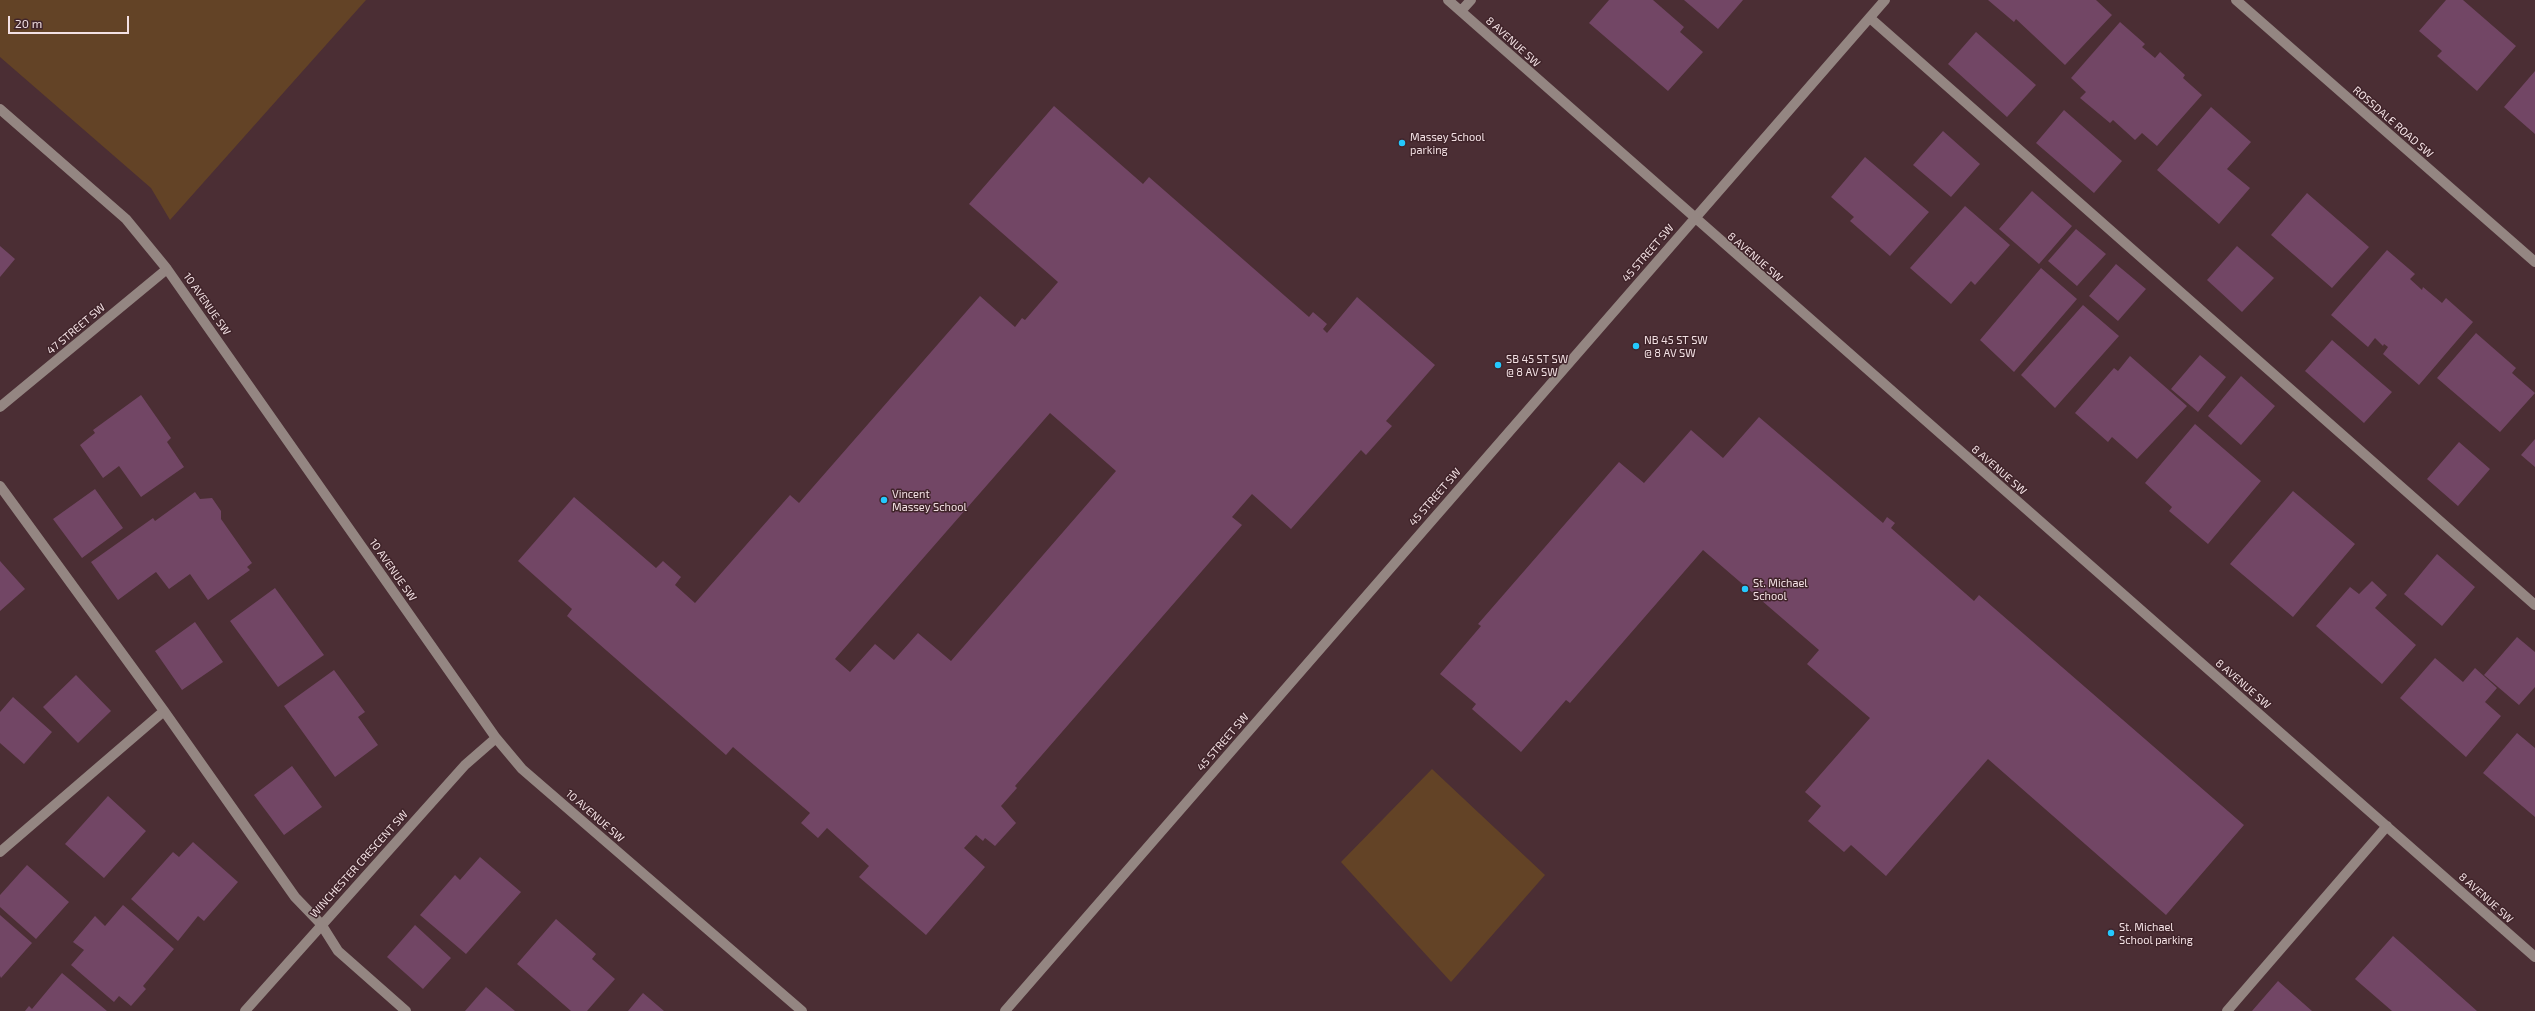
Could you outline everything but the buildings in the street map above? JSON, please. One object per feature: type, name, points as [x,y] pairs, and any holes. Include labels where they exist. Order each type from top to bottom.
[{"type":"street","name":"8 AVENUE SW","points":[[1448,0],[1694,219],[2535,957]]},
{"type":"street","points":[[1461,11],[1471,0]]},
{"type":"street","name":"45 STREET SW","points":[[1005,1011],[1885,0]]},
{"type":"street","name":"ROSSDALE ROAD SW","points":[[2236,0],[2535,262]]},
{"type":"street","points":[[1870,18],[2535,605]]},
{"type":"street","name":"10 AVENUE SW","points":[[0,109],[126,219],[167,269],[496,738],[522,769],[802,1011]]},
{"type":"street","name":"47 STREET SW","points":[[0,407],[167,269]]},
{"type":"street","points":[[0,486],[164,711],[296,897],[321,924],[338,951],[406,1011]]},
{"type":"street","points":[[0,852],[164,711]]},
{"type":"street","name":"WINCHESTER CRESCENT SW","points":[[245,1011],[321,924],[465,766],[496,738]]},
{"type":"street","points":[[2227,1011],[2387,826]]},
{"type":"shaded area","points":[[0,0],[366,0],[170,220],[151,188],[0,57]]},
{"type":"shaded area","points":[[1432,769],[1545,875],[1451,982],[1341,862]]},
{"type":"place","name":"Massey School parking","points":[[1402,143]]},
{"type":"place","name":"NB 45 ST SW @ 8 AV SW","points":[[1636,346]]},
{"type":"place","name":"SB 45 ST SW @ 8 AV SW","points":[[1498,365]]},
{"type":"place","name":"Vincent Massey School","points":[[884,500]]},
{"type":"place","name":"St. Michael School","points":[[1745,589]]},
{"type":"place","name":"St. Michael School parking","points":[[2111,933]]}]
